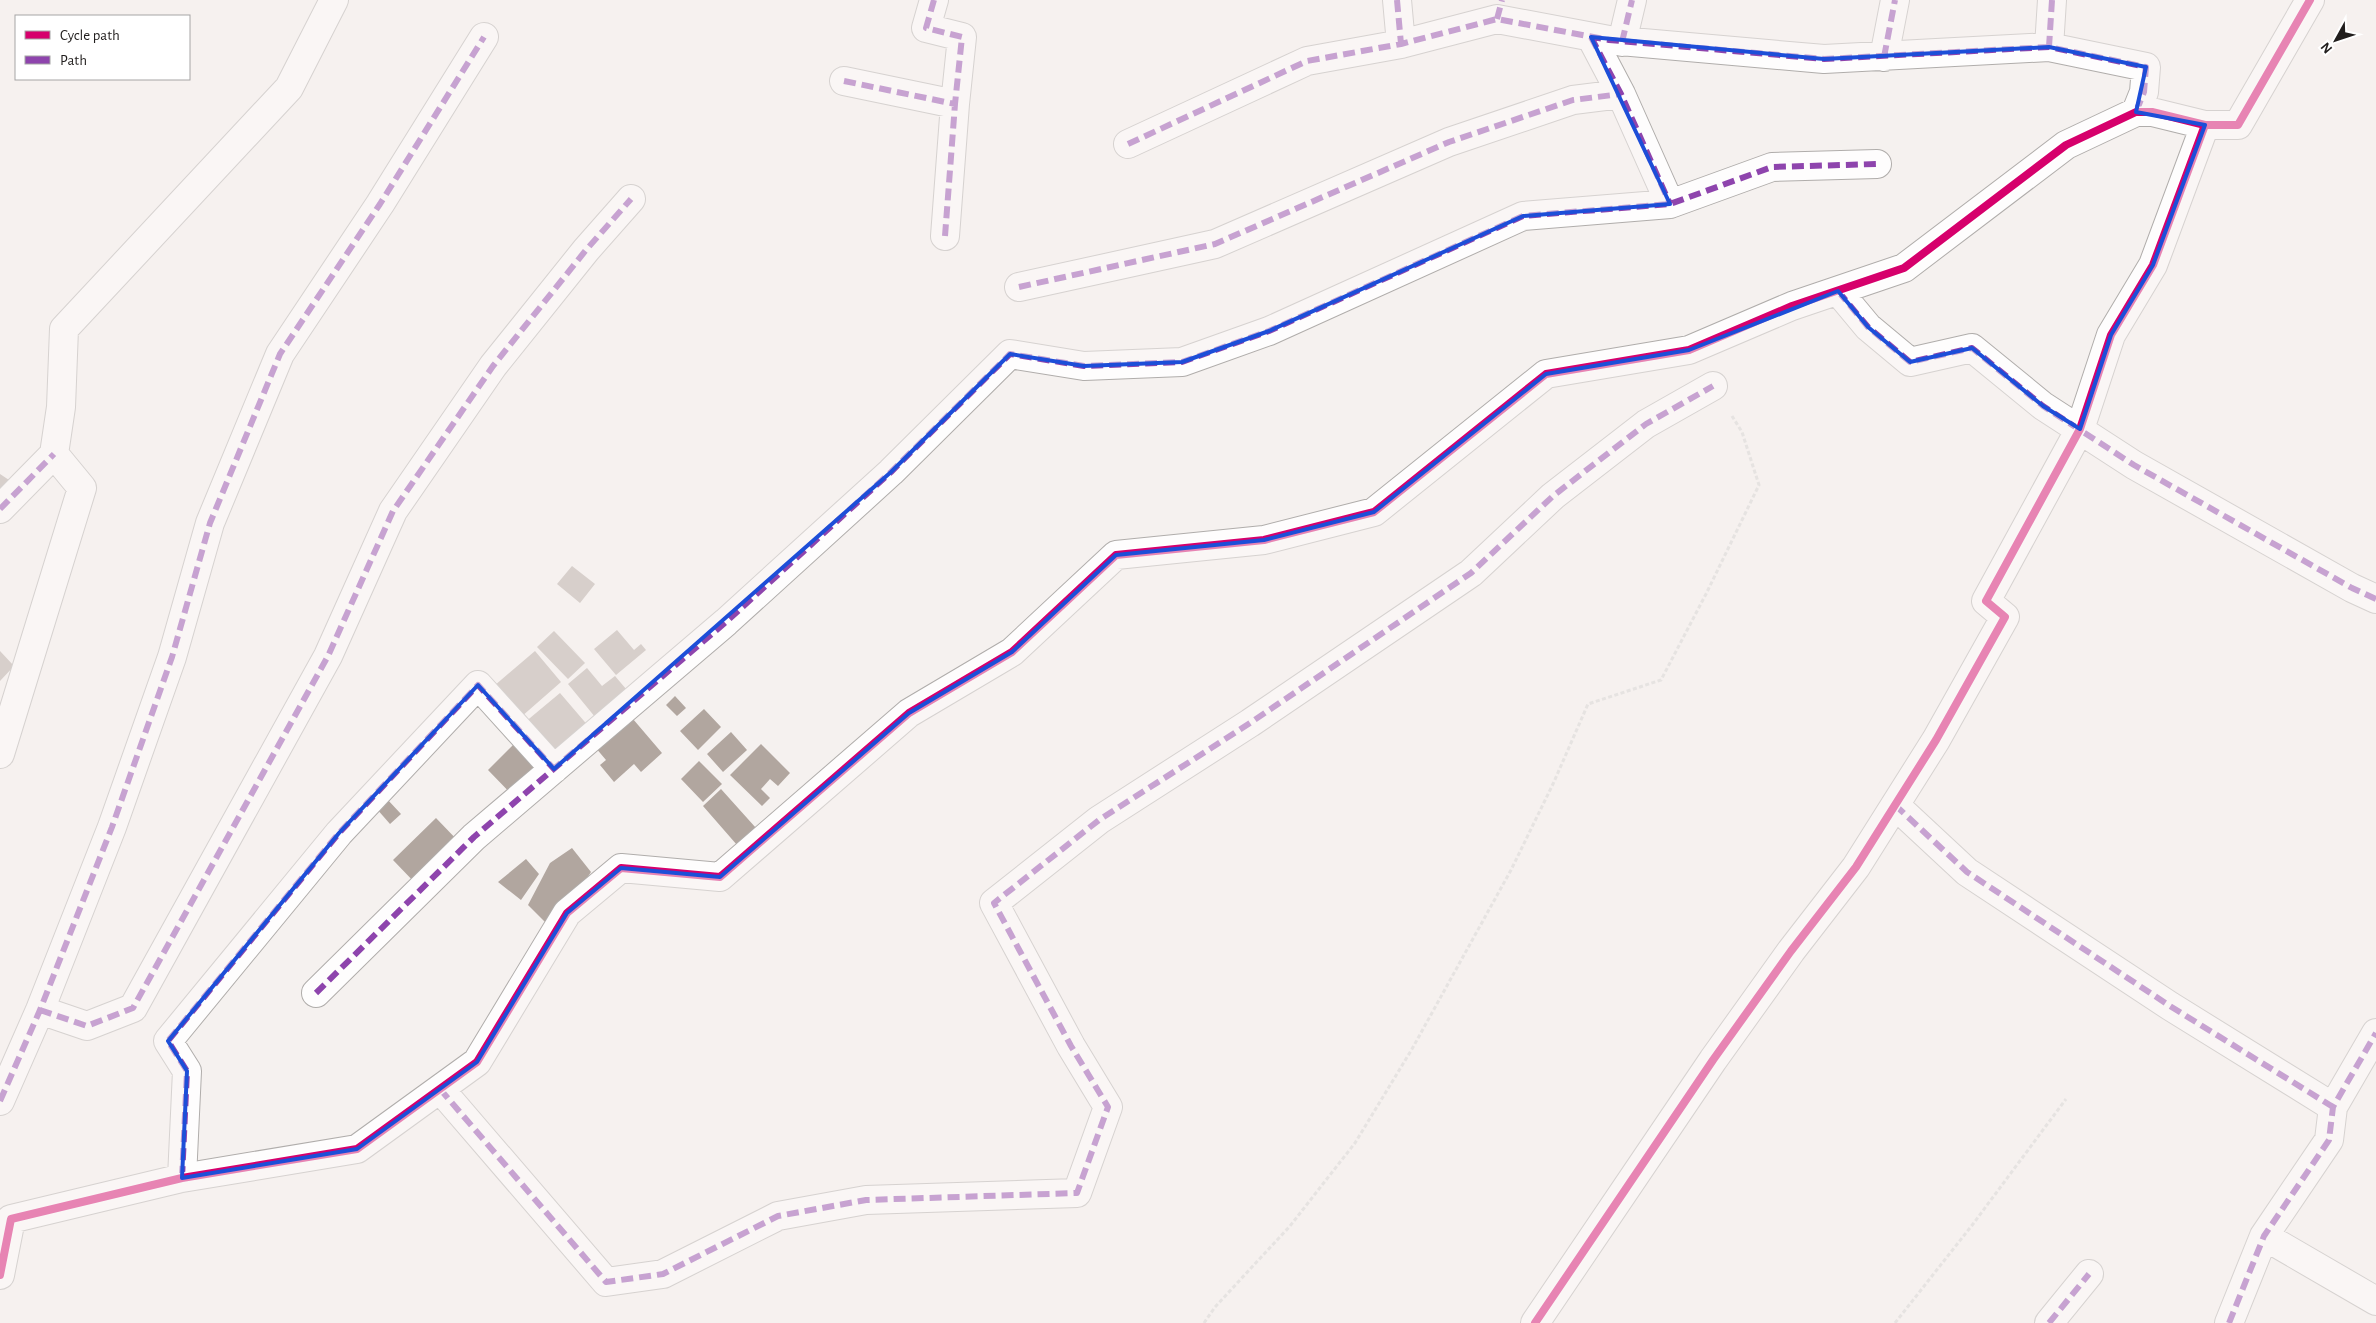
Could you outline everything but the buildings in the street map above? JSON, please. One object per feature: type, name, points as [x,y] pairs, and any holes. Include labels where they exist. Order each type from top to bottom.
[{"type":"street","points":[[0,510],[54,454],[61,407],[64,328],[288,88],[334,0]]},
{"type":"street","points":[[934,0],[926,28],[962,37],[945,236]]},
{"type":"street","points":[[1397,0],[1401,44]]},
{"type":"street","points":[[1622,42],[1632,0]]},
{"type":"street","points":[[1884,57],[1895,0]]},
{"type":"street","points":[[2049,47],[2052,0]]},
{"type":"street","points":[[0,1275],[11,1219],[182,1178],[357,1149],[477,1062],[567,913],[621,868],[720,877],[909,713],[1012,652],[1116,555],[1264,540],[1374,512],[1546,374],[1689,350],[1792,306],[1904,268],[2066,145],[2136,112],[2152,112],[2205,125],[2238,125],[2310,0]]},
{"type":"street","points":[[1128,144],[1307,61],[1401,44],[1500,9],[1591,37],[1622,42],[1824,59],[2049,47],[2146,67],[2144,92],[2136,112]]},
{"type":"street","points":[[0,1101],[40,1010],[112,826],[169,666],[210,523],[280,354],[380,204],[484,37]]},
{"type":"street","points":[[1591,37],[1621,94],[1670,204]]},
{"type":"street","points":[[844,81],[955,104]]},
{"type":"street","points":[[1019,287],[1215,244],[1449,142],[1573,100],[1621,94]]},
{"type":"street","points":[[1535,1323],[1713,1060],[1791,951],[1856,866],[1936,740],[2005,617],[1986,601],[2080,429],[2111,335],[2153,265],[2205,125]]},
{"type":"street","points":[[316,993],[474,837],[726,622],[891,472],[1010,354],[1084,366],[1182,362],[1269,332],[1523,216],[1670,204],[1772,167],[1877,164]]},
{"type":"street","points":[[40,1010],[87,1026],[133,1008],[328,656],[393,511],[493,366],[586,250],[631,199]]},
{"type":"street","points":[[1838,291],[1868,327],[1910,362],[1972,348],[2043,406],[2134,465],[2352,588],[2376,598]]},
{"type":"street","points":[[440,1089],[606,1282],[663,1274],[778,1216],[788,1214],[866,1200],[1077,1193],[1108,1108],[1071,1046],[994,903],[1099,820],[1250,723],[1471,573],[1553,496],[1646,424],[1713,386]]},
{"type":"street","points":[[0,754],[82,488],[54,454]]},
{"type":"street","points":[[182,1178],[187,1071],[168,1041],[339,833],[478,685],[554,770]]},
{"type":"street","points":[[1895,805],[1967,872],[2170,1006],[2333,1107]]},
{"type":"street","points":[[2229,1323],[2264,1236],[2329,1140],[2333,1107],[2376,1033]]},
{"type":"street","points":[[2264,1236],[2376,1301]]},
{"type":"street","points":[[2049,1323],[2089,1274]]},
{"type":"path","points":[[1204,1323],[1215,1307],[1290,1226],[1355,1143],[1412,1049],[1511,870],[1553,784],[1588,704],[1661,680],[1706,594],[1758,485],[1742,432],[1713,386]]},
{"type":"path","points":[[1895,1323],[1973,1224],[2066,1099]]},
{"type":"highlighted area","points":[[1591,37],[1824,59],[2049,47],[2146,67],[2136,112],[2205,125],[2153,265],[2111,335],[2080,429],[2043,406],[1972,348],[1910,362],[1868,327],[1838,291],[1689,350],[1546,374],[1374,512],[1264,540],[1116,555],[1012,652],[909,713],[720,877],[621,868],[567,913],[477,1062],[357,1149],[182,1178],[187,1071],[168,1041],[339,833],[478,685],[554,769],[891,472],[1010,354],[1084,366],[1182,362],[1269,331],[1523,216],[1670,204]]},
{"type":"marked path","points":[[934,0],[926,28],[962,37],[955,104]]},
{"type":"marked path","points":[[1397,0],[1401,44]]},
{"type":"marked path","points":[[1497,19],[1502,0]]},
{"type":"marked path","points":[[1622,42],[1632,0]]},
{"type":"marked path","points":[[1884,57],[1895,0]]},
{"type":"marked path","points":[[2052,0],[2049,47],[2146,67],[2144,92],[2136,112]]},
{"type":"marked path","points":[[1128,144],[1307,61],[1401,44],[1497,19],[1609,40],[1824,59],[2049,47]]},
{"type":"marked path","points":[[0,1101],[40,1010],[112,827],[172,657],[210,523],[280,354],[380,204],[484,37]]},
{"type":"marked path","points":[[1591,37],[1621,94],[1670,204]]},
{"type":"marked path","points":[[844,81],[955,104],[945,236]]},
{"type":"marked path","points":[[1019,287],[1215,244],[1449,142],[1573,100],[1621,94]]},
{"type":"marked path","points":[[316,993],[474,837],[726,622],[891,472],[1010,354],[1084,366],[1182,362],[1269,331],[1523,216],[1670,204],[1772,167],[1877,164]]},
{"type":"marked path","points":[[40,1010],[87,1026],[133,1008],[328,656],[393,511],[493,366],[586,250],[631,199]]},
{"type":"marked path","points":[[1838,291],[1868,327],[1910,362],[1972,348],[2043,406],[2134,465],[2352,588],[2376,599]]},
{"type":"marked path","points":[[440,1089],[606,1282],[663,1274],[778,1216],[866,1200],[1077,1193],[1108,1107],[1071,1046],[994,903],[1099,820],[1250,723],[1471,573],[1553,496],[1646,424],[1713,386]]},
{"type":"marked path","points":[[0,509],[54,454]]},
{"type":"marked path","points":[[182,1178],[187,1071],[168,1041],[339,833],[478,685],[554,769]]},
{"type":"marked path","points":[[1895,805],[1967,872],[2170,1006],[2333,1107]]},
{"type":"marked path","points":[[2229,1323],[2264,1236],[2329,1140],[2333,1107],[2376,1033]]},
{"type":"marked path","points":[[2049,1323],[2089,1274]]},
{"type":"cycle path","points":[[0,1275],[11,1219],[182,1178],[357,1149],[477,1062],[567,913],[621,868],[720,877],[909,713],[1012,652],[1116,555],[1264,540],[1374,512],[1546,374],[1689,350],[1792,306],[1904,268],[2066,145],[2136,112],[2152,112],[2205,125],[2238,125],[2310,0]]},
{"type":"cycle path","points":[[1535,1323],[1713,1060],[1791,951],[1856,867],[1936,740],[2005,617],[1986,601],[2080,429],[2111,335],[2153,265],[2205,125]]}]
